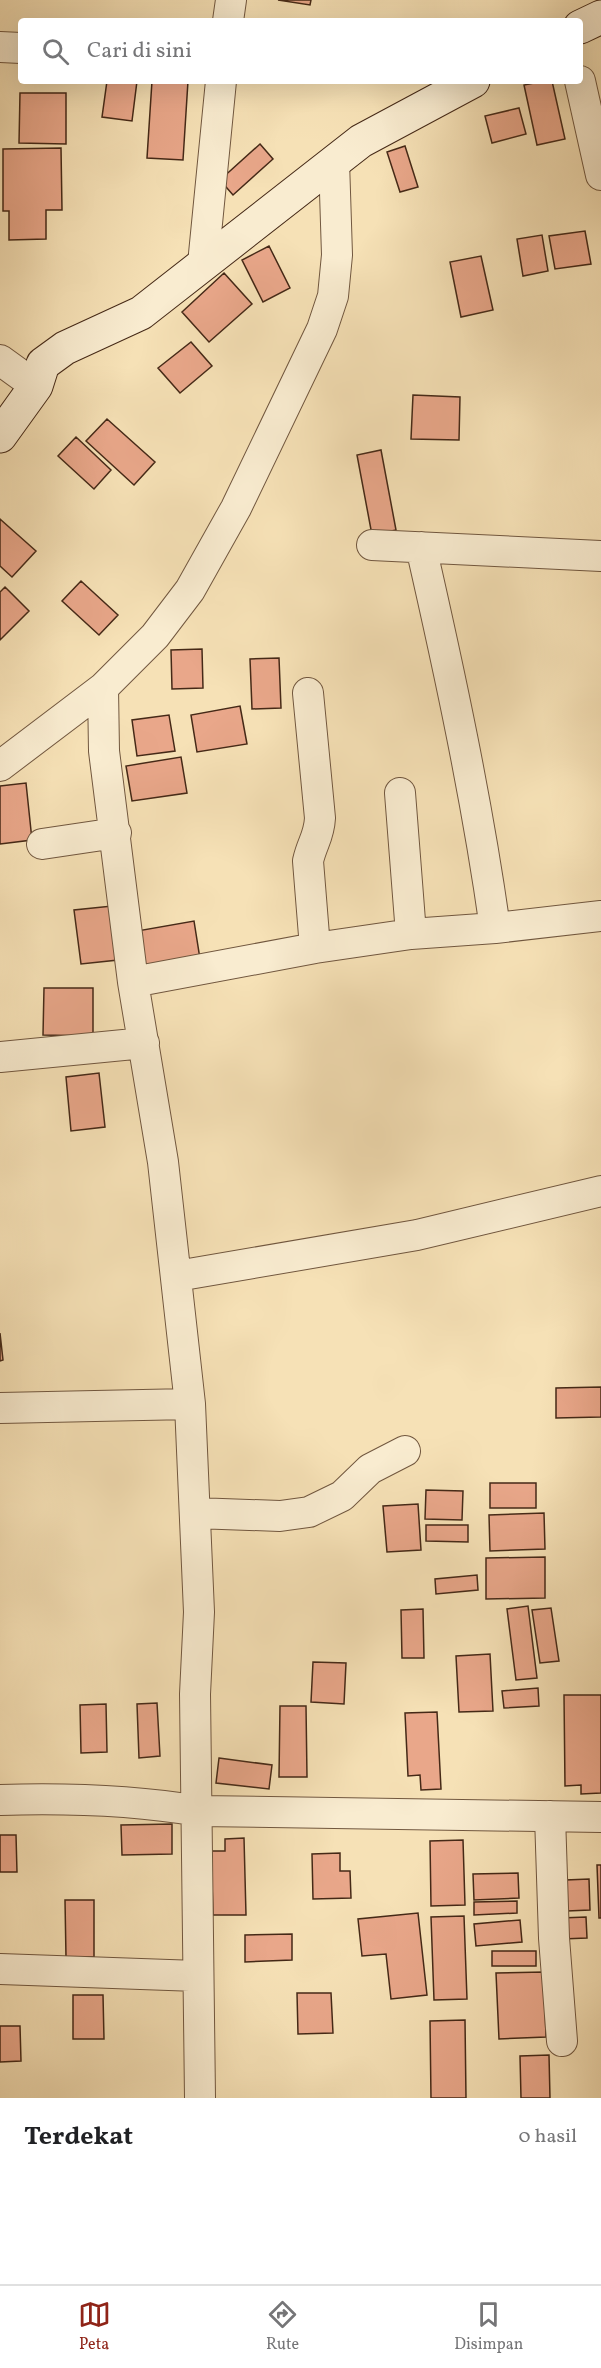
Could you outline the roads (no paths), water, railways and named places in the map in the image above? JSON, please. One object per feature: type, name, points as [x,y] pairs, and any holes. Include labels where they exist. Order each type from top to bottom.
[{"type":"street","points":[[228,18],[231,0]]},
{"type":"street","points":[[583,26],[601,17]]},
{"type":"street","points":[[0,47],[18,48]]},
{"type":"street","points":[[203,264],[221,84]]},
{"type":"street","points":[[0,360],[55,381],[108,330],[141,313],[333,161],[361,141],[467,84]]},
{"type":"street","points":[[581,84],[601,175]]},
{"type":"street","points":[[0,766],[103,688],[155,636],[190,590],[236,508],[322,329],[333,296],[338,255],[338,223],[333,161]]},
{"type":"street","points":[[3,426],[40,375]]},
{"type":"street","points":[[372,545],[601,556]]},
{"type":"street","points":[[421,547],[482,835],[495,928]]},
{"type":"street","points":[[103,688],[103,735],[133,982],[163,1162],[190,1404],[199,1612],[195,1694],[200,2098]]},
{"type":"street","points":[[308,693],[320,818],[319,835],[311,847],[308,861],[315,948]]},
{"type":"street","points":[[400,793],[411,934]]},
{"type":"street","points":[[42,844],[116,833]]},
{"type":"street","points":[[133,982],[315,948],[411,934],[495,928],[601,916]]},
{"type":"street","points":[[0,1057],[144,1043]]},
{"type":"street","points":[[177,1276],[417,1235],[601,1191]]},
{"type":"street","points":[[0,1408],[190,1404]]},
{"type":"street","points":[[195,1513],[280,1516],[309,1512],[342,1496],[370,1469],[405,1451]]},
{"type":"street","points":[[0,1800],[39,1799],[147,1804],[198,1811],[601,1817]]},
{"type":"street","points":[[550,1816],[554,1938],[562,2041]]},
{"type":"street","points":[[0,1969],[197,1976]]}]
